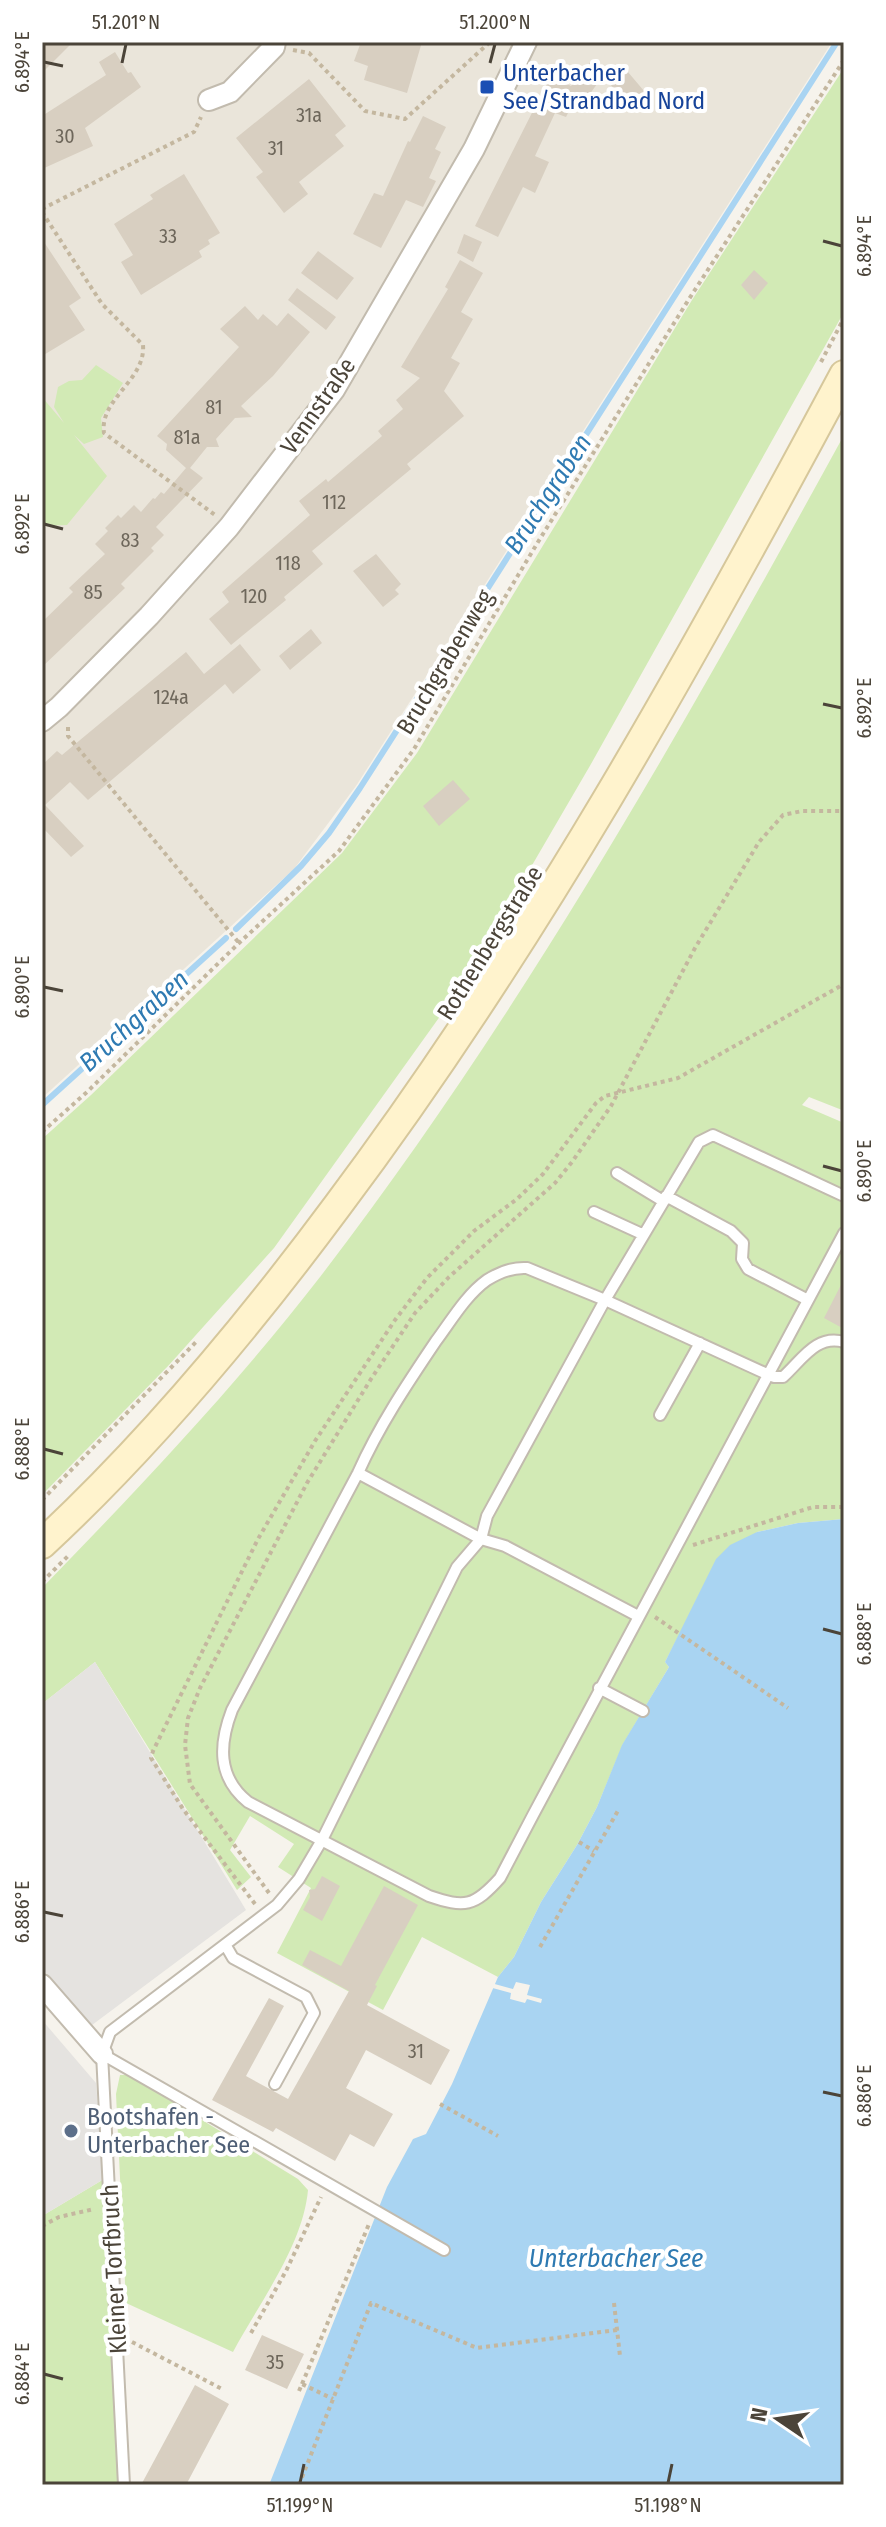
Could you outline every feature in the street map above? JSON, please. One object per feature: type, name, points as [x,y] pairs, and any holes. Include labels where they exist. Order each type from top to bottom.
[{"type":"main road","name":"Rothenbergstraße","points":[[42,1544],[191,1390],[252,1316],[384,1145],[478,1010],[629,766],[831,371]]},
{"type":"street","name":"Vennstraße","points":[[42,721],[149,616],[229,527],[334,390],[474,149],[526,42]]},
{"type":"street","points":[[209,100],[230,92],[274,44]]},
{"type":"street","points":[[42,1985],[102,2054]]},
{"type":"lane","points":[[444,2250],[102,2054],[110,2032],[277,1905],[299,1879],[322,1840],[457,1567],[481,1539],[487,1516],[605,1300],[699,1142],[713,1135],[844,1196]]},
{"type":"lane","points":[[617,1173],[731,1231],[743,1243],[742,1259],[748,1269],[808,1300]]},
{"type":"lane","points":[[594,1212],[642,1234]]},
{"type":"lane","points":[[844,1233],[767,1374],[599,1688],[500,1878],[485,1895],[456,1905],[429,1896],[238,1794],[222,1764],[224,1730],[232,1710],[374,1438],[413,1374],[456,1313],[485,1281],[505,1270],[527,1268],[605,1300],[700,1343],[767,1374],[774,1377],[783,1377],[820,1343],[830,1340],[844,1342]]},
{"type":"lane","points":[[660,1415],[700,1343]]},
{"type":"lane","points":[[358,1473],[481,1539],[505,1546],[640,1612]]},
{"type":"lane","points":[[599,1688],[643,1711]]},
{"type":"lane","points":[[226,1946],[233,1958],[306,1997],[314,2013],[275,2084]]},
{"type":"lane","name":"Kleiner Torfbruch","points":[[102,2054],[124,2485]]},
{"type":"path","points":[[274,44],[309,53],[365,111],[405,119],[490,42]]},
{"type":"path","name":"Bruchgrabenweg","points":[[42,1132],[339,851],[414,749],[664,340],[844,60]]},
{"type":"path","points":[[209,100],[194,132],[42,211],[102,304],[143,345],[144,351],[138,365],[104,419],[104,433],[207,507],[229,527]]},
{"type":"path","points":[[831,371],[844,318]]},
{"type":"path","points":[[59,707],[68,718],[68,736],[239,943]]},
{"type":"path","points":[[844,811],[802,811],[783,815],[759,842],[695,948],[616,1092],[678,1078],[844,984]]},
{"type":"path","points":[[42,1500],[162,1380],[204,1333]]},
{"type":"path","points":[[672,1552],[813,1507],[844,1507]]},
{"type":"path","points":[[640,1612],[680,1632],[788,1708]]},
{"type":"path","points":[[540,1947],[619,1809]]},
{"type":"path","points":[[579,1842],[594,1851]]},
{"type":"path","points":[[440,2104],[498,2136]]},
{"type":"path","points":[[251,2333],[286,2271],[328,2182]]},
{"type":"path","points":[[42,2226],[59,2217],[112,2206]]},
{"type":"path","points":[[299,2391],[375,2210]]},
{"type":"path","points":[[299,2485],[371,2303],[477,2348],[617,2330]]},
{"type":"path","points":[[614,2303],[620,2356]]},
{"type":"path","points":[[118,2340],[129,2341],[224,2390]]},
{"type":"path","points":[[302,2384],[333,2399]]},
{"type":"shaded area","points":[[42,42],[832,42],[356,786],[294,869],[42,1098]]},
{"type":"shaded area","points":[[95,1662],[246,1910],[88,2028],[42,1968],[42,1704]]},
{"type":"shaded area","name":"Bootshafen - Unterbacher See","points":[[42,2020],[96,2083],[104,2179],[42,2216]]},
{"type":"green space","points":[[844,68],[844,312],[591,764],[461,987],[274,1248],[169,1365],[42,1495],[42,1139],[342,853],[417,753],[692,300]]},
{"type":"green space","points":[[96,365],[123,383],[101,418],[103,437],[84,444],[74,435],[107,476],[67,525],[42,526],[42,397],[64,423],[54,407],[58,387],[69,381],[82,380]]},
{"type":"green space","points":[[844,435],[844,1105],[842,1110],[809,1097],[802,1105],[844,1123],[844,1519],[798,1523],[757,1532],[695,1604],[665,1662],[669,1667],[623,1744],[597,1807],[577,1845],[541,1902],[514,1957],[498,1977],[422,1937],[383,2010],[277,1953],[311,1888],[278,1867],[294,1844],[250,1816],[230,1850],[251,1877],[237,1890],[95,1662],[42,1704],[42,1588],[150,1475],[254,1358],[320,1277],[465,1075],[533,971],[662,760]]},
{"type":"green space","points":[[120,2075],[129,2075],[298,2179],[308,2190],[298,2232],[289,2253],[233,2352],[126,2303],[116,2094]]},
{"type":"green space","points":[[104,2179],[120,2485],[42,2485],[42,2216]]},
{"type":"water","name":"Unterbacher See","points":[[844,1519],[844,2485],[269,2485],[387,2187],[413,2139],[426,2134],[452,2084],[498,1977],[514,1957],[541,1902],[577,1845],[597,1807],[622,1745],[669,1667],[665,1662],[716,1559],[730,1545],[757,1532],[798,1523]]},
{"type":"pier","points":[[516,1982],[530,1985],[527,1995],[542,1999],[541,2003],[510,1999],[511,1993],[489,1987],[491,1983],[513,1989]]},
{"type":"building","points":[[42,42],[73,42],[42,73]]},
{"type":"building","points":[[361,42],[422,42],[407,93],[364,80],[368,66],[354,61]]},
{"type":"building","points":[[115,52],[141,87],[85,128],[93,146],[42,169],[42,116],[106,75],[99,62]]},
{"type":"building","points":[[592,60],[599,65],[591,80],[597,84],[587,98],[583,95],[574,111],[570,109],[566,117],[555,113],[535,156],[549,162],[535,193],[523,187],[498,237],[475,226],[551,75],[571,86]]},
{"type":"building","points":[[622,65],[650,98],[633,112],[606,79]]},
{"type":"building","points":[[309,79],[346,126],[335,135],[344,146],[299,182],[308,194],[284,213],[256,177],[263,172],[236,138]]},
{"type":"building","points":[[423,116],[446,127],[435,149],[441,152],[429,178],[436,181],[423,207],[406,200],[381,248],[353,234],[374,193],[383,196]]},
{"type":"building","points":[[184,174],[220,233],[208,240],[210,244],[199,251],[202,257],[141,295],[121,262],[133,255],[114,224],[153,199],[150,195]]},
{"type":"building","points":[[464,234],[482,242],[473,262],[457,253]]},
{"type":"building","points":[[42,239],[81,298],[69,306],[85,330],[42,356]]},
{"type":"building","points":[[318,251],[354,278],[337,300],[301,273]]},
{"type":"building","points":[[460,260],[483,273],[461,312],[473,319],[451,358],[460,363],[444,391],[464,416],[407,464],[411,469],[312,551],[323,564],[284,597],[286,600],[231,645],[209,619],[229,602],[222,592],[310,515],[299,501],[326,479],[328,482],[382,436],[378,431],[403,409],[396,400],[420,378],[401,367],[448,289],[445,287]]},
{"type":"building","points":[[754,270],[768,283],[754,300],[741,285]]},
{"type":"building","points":[[297,288],[336,317],[326,330],[288,300]]},
{"type":"building","points":[[245,306],[258,320],[263,314],[277,326],[288,313],[310,332],[273,376],[241,406],[252,417],[235,418],[216,439],[219,447],[207,447],[190,468],[203,478],[156,527],[164,535],[151,548],[154,551],[121,584],[125,588],[42,667],[42,622],[73,592],[69,588],[105,554],[95,544],[108,531],[105,528],[134,505],[141,512],[153,498],[161,492],[164,494],[186,468],[166,450],[167,444],[157,436],[239,347],[220,329]]},
{"type":"building","points":[[376,554],[401,584],[395,590],[399,594],[383,607],[353,571]]},
{"type":"building","points":[[311,629],[322,643],[290,670],[279,656]]},
{"type":"building","points":[[240,644],[261,670],[233,694],[225,684],[88,800],[70,782],[45,805],[84,846],[71,857],[42,827],[42,765],[57,751],[62,755],[186,652],[204,674]]},
{"type":"building","points":[[453,780],[470,799],[439,826],[423,806]]},
{"type":"building","points":[[844,1279],[844,1329],[824,1318]]},
{"type":"building","points":[[322,1876],[340,1886],[322,1921],[303,1910],[310,1897],[309,1890],[315,1889]]},
{"type":"building","points":[[384,1886],[418,1905],[367,2005],[450,2050],[431,2085],[366,2050],[346,2088],[393,2114],[374,2147],[350,2134],[335,2161],[276,2128],[273,2132],[212,2100],[269,1998],[284,2006],[246,2076],[288,2099],[349,1991],[302,1965],[310,1950],[341,1966]]},
{"type":"building","points":[[262,2335],[304,2354],[287,2389],[245,2370]]},
{"type":"building","points":[[195,2385],[229,2404],[186,2485],[141,2485]]},
{"type":"waterway","name":"Bruchgraben","points":[[236,929],[301,866],[329,833],[360,788],[837,42]]},
{"type":"waterway","name":"Bruchgraben","points":[[42,1105],[226,938]]},
{"type":"place","name":"Unterbacher See/Strandbad Nord","points":[[487,87]]},
{"type":"place","name":"Bootshafen - Unterbacher See","points":[[71,2131]]}]
